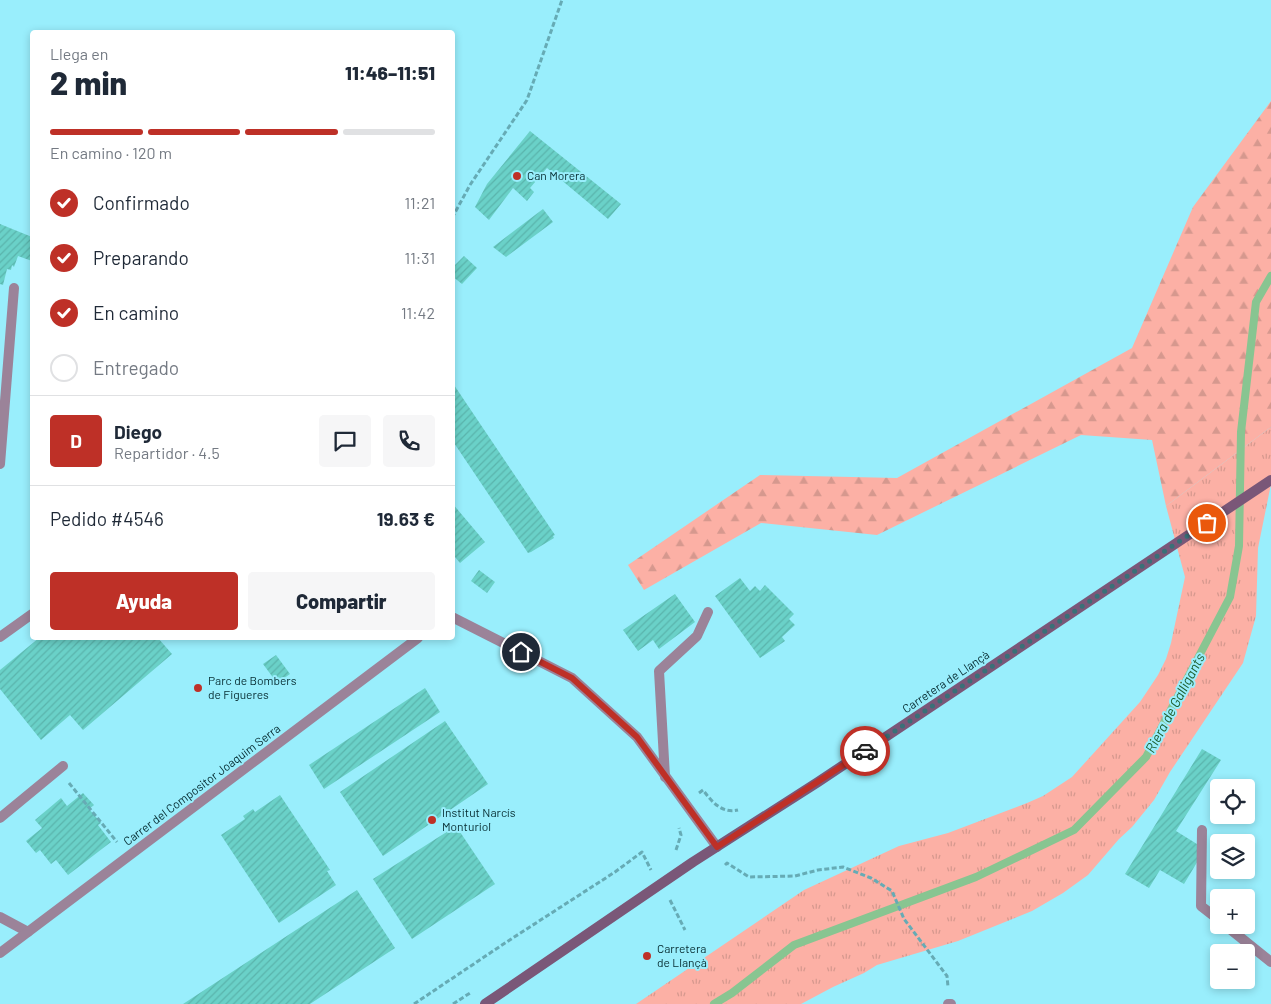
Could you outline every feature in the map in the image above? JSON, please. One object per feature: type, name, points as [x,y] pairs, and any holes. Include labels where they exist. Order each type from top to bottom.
[{"type":"street","points":[[0,464],[14,288]]},
{"type":"street","name":"Carretera de Llançà","points":[[485,1004],[661,884],[818,782],[1271,480]]},
{"type":"street","points":[[666,777],[659,672],[697,636],[708,612]]},
{"type":"street","points":[[0,637],[30,615]]},
{"type":"street","points":[[455,619],[572,678],[637,737],[717,847]]},
{"type":"street","name":"Carrer del Compositor Joaquim Serra","points":[[0,953],[415,640]]},
{"type":"street","points":[[0,818],[61,768]]},
{"type":"street","points":[[1202,830],[1201,906],[1210,913]]},
{"type":"street","points":[[0,917],[28,932]]},
{"type":"street","points":[[1236,934],[1271,962]]},
{"type":"path","points":[[455,212],[470,185],[527,100],[562,0]]},
{"type":"path","points":[[61,768],[129,856]]},
{"type":"path","points":[[674,854],[678,848],[681,835],[672,811],[684,802],[703,790],[712,802],[722,809],[732,812],[746,808]]},
{"type":"path","points":[[414,1004],[615,872],[642,852],[652,871],[658,867]]},
{"type":"path","points":[[719,868],[727,863],[750,877],[795,876],[818,870],[843,867],[871,878],[892,891],[904,919],[946,976],[950,1004]]},
{"type":"path","points":[[661,884],[685,930]]},
{"type":"green space","points":[[1271,101],[1271,427],[1166,506],[1152,440],[1081,435],[877,535],[761,523],[644,590],[628,565],[760,475],[897,478],[1132,348],[1193,207]]},
{"type":"green space","points":[[1271,427],[1271,484],[1258,548],[1256,616],[1243,663],[1170,772],[1154,800],[1088,875],[1063,893],[1032,911],[958,941],[877,965],[801,1004],[636,1004],[804,890],[899,846],[948,833],[1027,803],[1043,796],[1072,777],[1140,702],[1166,659],[1185,577],[1166,506]]},
{"type":"building","name":"Can Morera","points":[[530,131],[621,204],[608,219],[547,168],[530,188],[534,192],[527,201],[513,188],[489,220],[475,207],[487,184]]},
{"type":"building","points":[[543,209],[553,222],[506,257],[493,247]]},
{"type":"building","points":[[0,224],[30,236],[30,260],[18,256],[14,267],[12,265],[11,270],[7,269],[3,285],[0,284]]},
{"type":"building","points":[[464,256],[477,268],[462,284],[455,278],[455,265]]},
{"type":"building","points":[[455,386],[555,535],[553,536],[554,538],[528,553],[455,444]]},
{"type":"building","points":[[455,507],[485,542],[460,563],[455,557]]},
{"type":"building","points":[[479,570],[495,582],[487,593],[471,581]]},
{"type":"building","points":[[740,578],[750,591],[755,586],[760,591],[765,585],[794,614],[789,619],[795,625],[782,637],[785,641],[760,658],[715,596]]},
{"type":"building","points":[[675,594],[695,622],[659,649],[653,640],[638,651],[623,630]]},
{"type":"building","points":[[37,640],[160,640],[172,654],[83,730],[70,715],[41,740],[0,689],[0,670]]},
{"type":"building","points":[[276,655],[290,674],[277,683],[263,664]]},
{"type":"building","points":[[425,688],[440,712],[324,789],[309,765]]},
{"type":"building","points":[[445,721],[488,784],[383,856],[340,792]]},
{"type":"building","points":[[1202,749],[1221,760],[1176,831],[1205,849],[1184,884],[1160,870],[1149,888],[1125,874]]},
{"type":"building","points":[[83,793],[94,805],[89,809],[101,823],[98,825],[111,842],[68,875],[56,860],[51,864],[40,850],[36,853],[26,841],[42,828],[35,820],[61,798],[67,806]]},
{"type":"building","points":[[280,795],[330,870],[327,871],[336,885],[279,923],[221,835],[245,819],[243,816],[253,809],[255,812]]},
{"type":"building","points":[[456,826],[495,884],[412,939],[373,879]]},
{"type":"building","points":[[357,890],[395,948],[310,1004],[183,1004]]},
{"type":"waterway","name":"Riera de Galligants","points":[[714,1004],[732,993],[794,945],[976,877],[1074,830],[1146,757],[1230,597],[1239,546],[1241,432],[1256,302],[1271,276]]},
{"type":"way so far","points":[[865,751],[1207,523]]},
{"type":"place","name":"Can Morera","points":[[517,176]]},
{"type":"place","name":"Parc de Bombers de Figueres","points":[[198,688]]},
{"type":"place","name":"Institut Narcís Monturiol","points":[[432,820]]},
{"type":"place","name":"Carretera de Llançà","points":[[647,956]]},
{"type":"route","points":[[521,652],[572,678],[637,737],[717,847],[865,751]]}]
